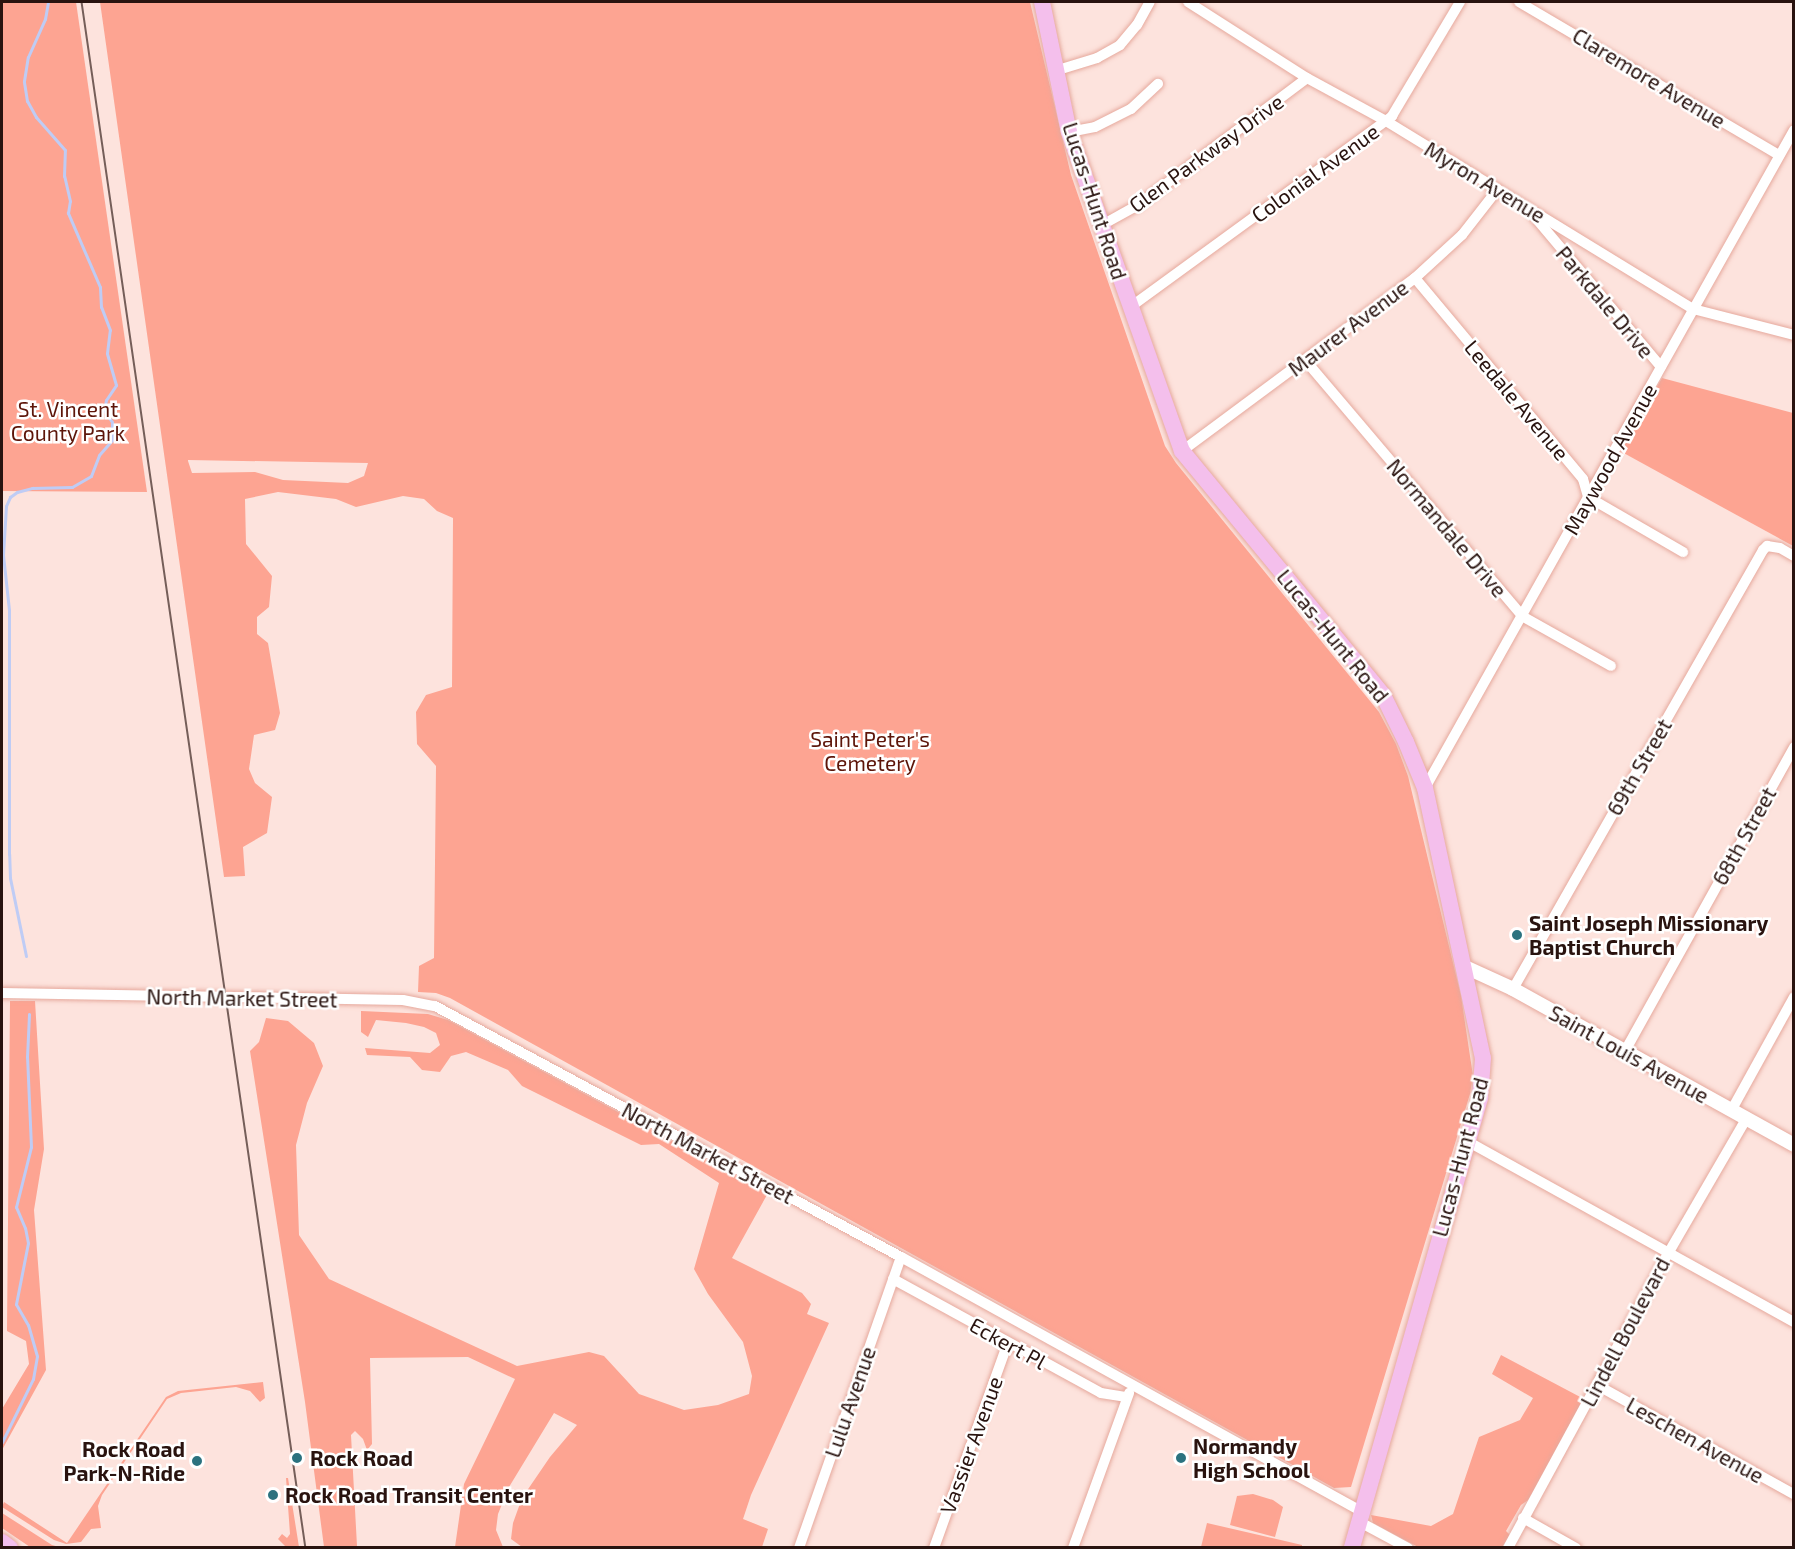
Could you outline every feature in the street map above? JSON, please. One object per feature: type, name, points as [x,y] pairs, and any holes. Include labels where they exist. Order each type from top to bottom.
[{"type":"main road","name":"Lucas-Hunt Road","points":[[1042,2],[1058,70],[1069,132],[1182,451],[1383,695],[1396,718],[1425,788],[1484,1069],[1481,1091],[1352,1548]]},
{"type":"main road","points":[[2,1542],[10,1548]]},
{"type":"street","points":[[1058,70],[1097,58],[1120,45],[1137,25],[1150,2]]},
{"type":"street","name":"Myron Avenue","points":[[1188,2],[1307,78],[1386,121],[1693,309],[1794,335]]},
{"type":"street","name":"Colonial Avenue","points":[[1130,308],[1392,116],[1460,2]]},
{"type":"street","name":"Claremore Avenue","points":[[1519,2],[1779,155]]},
{"type":"street","name":"Glen Parkway Drive","points":[[1102,225],[1138,205],[1307,78]]},
{"type":"street","points":[[1069,132],[1095,127],[1131,109],[1158,84]]},
{"type":"street","name":"Maywood Avenue","points":[[1425,788],[1794,130]]},
{"type":"street","name":"Maurer Avenue","points":[[1182,451],[1415,278],[1461,235],[1498,189]]},
{"type":"street","name":"Parkdale Drive","points":[[1528,208],[1661,367]]},
{"type":"street","name":"Leedale Avenue","points":[[1415,278],[1583,479],[1588,497]]},
{"type":"street","name":"Normandale Drive","points":[[1306,361],[1522,616],[1611,666]]},
{"type":"street","points":[[1588,497],[1683,552]]},
{"type":"street","name":"69th Street","points":[[1513,989],[1767,546],[1780,548],[1794,556]]},
{"type":"street","name":"68th Street","points":[[1624,1050],[1794,747]]},
{"type":"street","name":"Saint Louis Avenue","points":[[1463,966],[1513,989],[1794,1145]]},
{"type":"street","name":"North Market Street","points":[[2,993],[403,1000],[435,1006],[901,1257],[1132,1385],[1360,1516],[1408,1548]]},
{"type":"street","points":[[1731,1111],[1794,998]]},
{"type":"street","name":"Lindell Boulevard","points":[[1508,1548],[1669,1252],[1746,1119]]},
{"type":"street","points":[[1467,1141],[1794,1322]]},
{"type":"street","name":"Lulu Avenue","points":[[799,1548],[901,1257]]},
{"type":"street","name":"Eckert Pl","points":[[893,1279],[1101,1393],[1127,1397]]},
{"type":"street","name":"Vassier Avenue","points":[[934,1548],[1008,1343]]},
{"type":"street","points":[[1073,1548],[1132,1385]]},
{"type":"street","name":"Leschen Avenue","points":[[1597,1385],[1794,1494]]},
{"type":"street","points":[[1523,1518],[1576,1548]]},
{"type":"green space","name":"St. Vincent County Park","points":[[2,2],[76,2],[147,492],[2,491]]},
{"type":"green space","name":"Saint Peter's Cemetery","points":[[100,2],[1030,2],[1071,175],[1165,446],[1176,463],[1379,712],[1396,744],[1408,776],[1461,996],[1473,1076],[1470,1094],[1351,1487],[1334,1488],[450,998],[436,993],[418,992],[419,966],[434,958],[436,766],[417,744],[416,712],[426,695],[452,687],[453,518],[437,511],[424,499],[403,496],[356,507],[336,499],[278,492],[245,499],[246,544],[272,576],[269,607],[257,617],[257,634],[268,643],[280,713],[275,730],[254,735],[249,769],[255,783],[272,797],[267,833],[243,847],[245,876],[224,877]],"holes":[[[188,460],[368,463],[364,476],[348,483],[283,480],[255,472],[192,473]]]},
{"type":"green space","points":[[1662,378],[1793,413],[1793,546],[1620,451]]},
{"type":"green space","points":[[10,1001],[35,1001],[44,1149],[34,1210],[46,1370],[2,1450],[2,1409],[29,1364],[26,1341],[7,1331]]},
{"type":"green space","points":[[361,1011],[428,1014],[448,1020],[768,1193],[732,1258],[802,1293],[811,1304],[807,1314],[829,1323],[751,1495],[743,1519],[768,1529],[762,1547],[522,1547],[511,1539],[513,1523],[522,1498],[550,1457],[577,1425],[554,1413],[509,1487],[498,1514],[496,1530],[503,1547],[455,1547],[464,1484],[515,1379],[468,1357],[370,1358],[372,1444],[367,1450],[363,1439],[355,1431],[351,1435],[357,1546],[324,1547],[305,1402],[250,1051],[259,1042],[266,1018],[288,1021],[314,1043],[323,1066],[307,1103],[296,1145],[299,1235],[329,1279],[517,1366],[589,1352],[604,1356],[639,1394],[684,1410],[718,1405],[749,1394],[752,1376],[743,1342],[708,1294],[694,1269],[719,1183],[659,1144],[641,1145],[522,1086],[508,1070],[466,1052],[451,1056],[440,1072],[422,1070],[410,1057],[367,1055],[365,1048],[430,1053],[440,1045],[436,1033],[424,1027],[406,1023],[376,1020],[368,1037],[361,1032]]},
{"type":"green space","points":[[1501,1355],[1584,1399],[1531,1498],[1521,1505],[1506,1531],[1510,1535],[1502,1547],[1418,1547],[1373,1523],[1371,1515],[1431,1526],[1453,1514],[1479,1437],[1520,1420],[1533,1398],[1492,1374]]},
{"type":"green space","points":[[263,1382],[265,1398],[260,1402],[250,1391],[236,1387],[181,1393],[167,1399],[102,1495],[98,1506],[101,1528],[91,1529],[81,1542],[66,1544],[54,1540],[2,1507],[4,1502],[67,1543],[166,1397],[178,1391]]},
{"type":"green space","points":[[286,1478],[288,1478],[299,1547],[286,1547],[278,1539],[282,1534],[287,1538],[290,1534]]},
{"type":"green space","points":[[1253,1494],[1273,1500],[1283,1507],[1275,1537],[1230,1525],[1237,1496]]},
{"type":"green space","points":[[2,1513],[52,1545],[59,1547],[30,1547],[2,1528]]},
{"type":"green space","points":[[1207,1523],[1302,1545],[1302,1547],[1201,1547]]},
{"type":"waterway","points":[[26,956],[10,878],[9,610],[3,555],[6,506],[10,497],[17,492],[32,488],[72,487],[91,476],[99,455],[112,440],[112,422],[104,410],[106,400],[116,385],[107,353],[110,330],[101,307],[100,287],[68,213],[70,201],[64,176],[65,150],[36,117],[27,101],[24,81],[28,57],[45,19],[48,2]]},
{"type":"waterway","points":[[2,1442],[33,1379],[37,1356],[28,1325],[16,1304],[28,1243],[25,1228],[16,1207],[31,1147],[27,1057],[29,1014]]},
{"type":"tram line","points":[[82,2],[306,1548]]},
{"type":"place","name":"Saint Joseph Missionary Baptist Church","points":[[1517,935]]},
{"type":"place","name":"Rock Road","points":[[297,1458]]},
{"type":"place","name":"Normandy High School","points":[[1181,1458]]},
{"type":"place","name":"Rock Road Park-N-Ride","points":[[197,1461]]},
{"type":"place","name":"Rock Road Transit Center","points":[[273,1495]]}]
